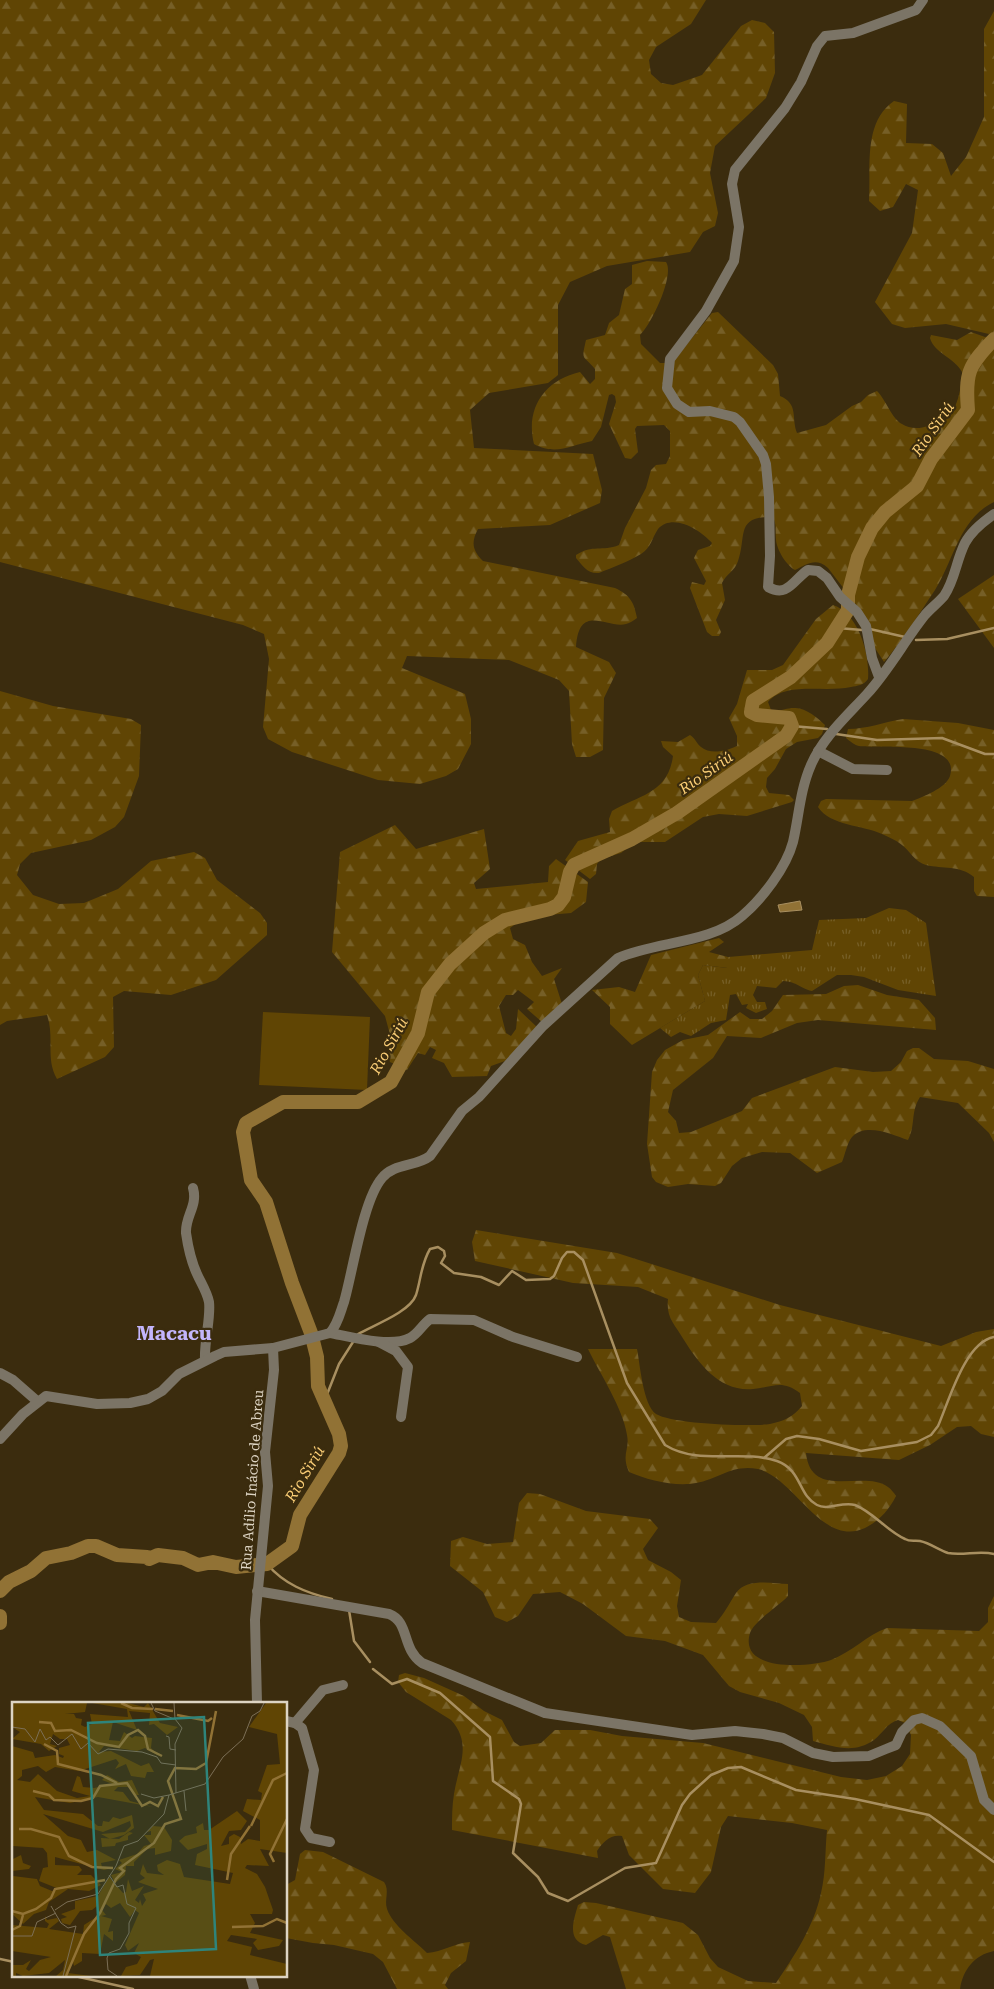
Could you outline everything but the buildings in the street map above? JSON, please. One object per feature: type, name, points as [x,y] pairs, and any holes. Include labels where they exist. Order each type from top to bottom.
[{"type":"street","points":[[879,677],[872,658],[866,626],[827,578],[818,571],[808,570],[783,591],[776,592],[768,587],[770,556],[769,497],[766,464],[763,455],[740,422],[734,417],[710,411],[689,412],[677,404],[667,388],[667,373],[670,359],[706,311],[734,261],[739,226],[732,184],[735,170],[785,108],[801,82],[817,46],[825,36],[853,33],[916,10],[923,0]]},
{"type":"street","points":[[330,1333],[339,1317],[370,1200],[383,1177],[390,1170],[424,1160],[430,1156],[462,1111],[478,1097],[543,1026],[618,958],[631,952],[714,932],[729,926],[743,916],[787,860],[793,842],[801,794],[811,765],[818,752],[842,719],[868,693],[926,614],[943,597],[952,583],[965,543],[994,514]]},
{"type":"street","points":[[818,752],[853,769],[887,770]]},
{"type":"street","points":[[193,1188],[195,1202],[187,1220],[186,1231],[194,1266],[209,1301],[210,1311],[204,1340],[206,1360]]},
{"type":"street","points":[[0,1439],[37,1401],[46,1396],[97,1404],[130,1403],[148,1400],[162,1391],[179,1374],[224,1352],[273,1348],[330,1333],[379,1341],[408,1339],[430,1320],[466,1319],[512,1337],[577,1356]]},
{"type":"street","points":[[379,1341],[396,1351],[408,1367],[401,1417]]},
{"type":"street","name":"Rua Adílio Inácio de Abreu","points":[[257,1702],[255,1620],[268,1486],[266,1452],[274,1370],[273,1348]]},
{"type":"street","points":[[0,1373],[13,1380],[37,1401]]},
{"type":"street","points":[[257,1591],[397,1617],[409,1650],[422,1663],[545,1713],[692,1735],[735,1731],[763,1734],[783,1738],[813,1752],[833,1757],[868,1756],[896,1745],[902,1732],[914,1720],[922,1718],[940,1726],[971,1756],[984,1800],[994,1810]]},
{"type":"street","points":[[330,1842],[311,1838],[305,1829],[305,1817],[314,1781],[314,1770],[304,1733],[291,1722],[323,1690],[343,1685]]},
{"type":"street","points":[[252,1983],[263,1989]]},
{"type":"green space","points":[[0,0],[706,0],[691,24],[656,47],[649,60],[651,74],[661,83],[673,85],[702,75],[741,26],[752,20],[765,23],[774,32],[775,73],[766,98],[715,146],[710,173],[718,213],[715,226],[703,232],[690,252],[607,266],[570,282],[558,305],[558,375],[548,383],[489,393],[470,410],[474,448],[593,454],[602,490],[600,503],[550,525],[478,529],[474,538],[474,546],[483,561],[615,588],[624,593],[630,600],[637,618],[633,621],[619,625],[595,620],[588,621],[582,625],[578,633],[576,647],[609,662],[616,673],[604,698],[603,750],[590,757],[576,757],[572,744],[569,691],[559,680],[509,660],[407,656],[402,668],[465,694],[471,719],[471,744],[458,769],[446,776],[420,784],[378,780],[292,752],[268,739],[263,727],[269,659],[264,634],[243,625],[0,562]]},
{"type":"green space","points":[[994,11],[994,332],[989,334],[946,324],[905,328],[892,324],[875,302],[912,233],[918,190],[906,184],[893,207],[880,211],[869,201],[873,133],[877,121],[884,110],[894,101],[907,104],[906,143],[932,144],[943,153],[951,176],[966,157],[984,117],[984,29]]},
{"type":"green space","points":[[647,261],[666,262],[668,268],[665,288],[660,300],[645,330],[640,335],[641,344],[660,363],[672,363],[712,313],[718,312],[773,365],[778,374],[780,396],[786,399],[792,407],[797,433],[826,425],[852,406],[861,402],[868,395],[877,391],[898,422],[905,426],[918,428],[943,422],[952,413],[955,406],[960,392],[962,372],[955,363],[936,348],[930,338],[931,335],[957,340],[971,332],[985,337],[994,336],[994,502],[982,509],[965,529],[935,590],[884,662],[871,642],[871,629],[868,620],[828,568],[815,562],[795,570],[785,561],[777,544],[773,517],[753,520],[745,529],[737,564],[722,583],[725,600],[716,620],[721,632],[719,636],[712,636],[707,632],[690,588],[692,582],[704,585],[706,581],[694,558],[698,550],[710,546],[712,543],[701,533],[687,525],[671,522],[664,524],[658,529],[644,552],[631,560],[599,573],[588,571],[576,558],[576,555],[588,550],[619,545],[625,528],[646,488],[651,470],[656,465],[666,464],[670,456],[670,431],[664,425],[637,426],[635,429],[638,452],[631,459],[625,458],[609,424],[616,402],[615,396],[612,394],[609,395],[601,427],[592,441],[556,449],[542,447],[534,444],[532,419],[540,397],[557,382],[580,372],[590,384],[595,379],[595,369],[583,355],[586,340],[605,335],[609,323],[619,315],[625,289],[632,284],[632,265]]},
{"type":"green space","points":[[994,575],[994,648],[958,599]]},
{"type":"green space","points":[[833,605],[850,617],[861,636],[867,659],[868,679],[858,686],[840,689],[806,689],[785,692],[768,702],[771,710],[802,709],[815,716],[825,725],[822,734],[818,738],[797,742],[786,749],[775,769],[767,778],[766,787],[769,793],[789,795],[794,800],[792,802],[747,816],[719,814],[703,817],[665,842],[640,842],[631,845],[621,853],[601,859],[597,864],[596,874],[590,879],[565,860],[578,841],[610,832],[609,819],[612,811],[651,791],[665,778],[673,756],[663,747],[661,741],[678,742],[690,735],[701,747],[709,751],[724,751],[737,746],[737,736],[729,718],[737,704],[747,670],[772,670],[783,665],[816,619]]},
{"type":"green space","points":[[0,691],[53,706],[131,719],[141,725],[139,776],[124,817],[115,827],[91,840],[31,853],[20,864],[17,875],[33,895],[59,904],[84,903],[118,889],[151,861],[194,852],[205,858],[217,880],[260,913],[267,923],[267,935],[216,980],[171,995],[124,991],[113,997],[114,1047],[105,1057],[57,1079],[51,1063],[50,1032],[47,1015],[7,1021],[0,1025]]},
{"type":"green space","points":[[903,719],[958,723],[994,730],[994,897],[977,896],[974,891],[974,877],[969,873],[957,869],[922,864],[895,840],[874,831],[839,822],[823,813],[818,807],[821,801],[826,799],[912,801],[934,792],[948,780],[950,764],[943,756],[931,751],[916,748],[859,746],[846,738],[848,729],[869,727]]},
{"type":"green space","points":[[395,825],[416,849],[484,829],[490,869],[474,883],[476,889],[548,882],[549,866],[556,859],[588,882],[586,902],[571,913],[525,917],[510,928],[513,939],[525,945],[532,962],[542,976],[562,968],[554,979],[562,1004],[542,1022],[527,1009],[534,1002],[518,990],[513,995],[506,995],[499,1006],[506,1033],[511,1036],[516,1029],[518,1009],[538,1028],[505,1061],[491,1066],[487,1076],[452,1077],[444,1063],[432,1058],[436,1050],[430,1047],[425,1055],[418,1053],[407,1070],[390,1062],[388,1057],[392,1042],[385,1016],[332,952],[340,852]]},
{"type":"green space","points":[[889,908],[906,910],[926,923],[936,996],[898,990],[864,977],[851,975],[837,975],[812,991],[783,981],[776,988],[757,986],[753,995],[757,1002],[765,1002],[767,1009],[756,1013],[746,1008],[748,1004],[742,1005],[736,994],[730,995],[726,1020],[711,1023],[691,1036],[680,1032],[671,1037],[660,1028],[705,1001],[698,975],[703,965],[727,968],[728,957],[812,950],[819,920],[866,918]]},
{"type":"green space","points":[[719,938],[724,942],[709,952],[728,957],[728,968],[703,965],[698,975],[705,1001],[632,1045],[610,1024],[610,1007],[592,990],[619,987],[635,992],[651,955]]},
{"type":"green space","points":[[858,985],[887,995],[919,1000],[935,1018],[936,1030],[818,1020],[797,1023],[761,1038],[727,1036],[713,1058],[673,1090],[668,1112],[676,1121],[679,1133],[691,1132],[735,1114],[742,1111],[752,1098],[835,1067],[873,1072],[891,1071],[901,1062],[907,1051],[919,1048],[934,1059],[968,1061],[994,1069],[994,1142],[989,1133],[958,1103],[920,1097],[915,1108],[912,1129],[908,1140],[880,1131],[865,1130],[852,1137],[842,1162],[817,1173],[790,1153],[762,1152],[742,1158],[732,1166],[721,1183],[715,1186],[688,1184],[668,1187],[656,1182],[652,1177],[647,1144],[652,1072],[657,1060],[665,1050],[683,1040],[708,1035],[740,1012],[750,1019],[762,1019],[772,1011],[783,995],[826,994],[844,986]]},
{"type":"green space","points":[[263,1012],[370,1017],[367,1090],[259,1085]]},
{"type":"green space","points":[[476,1230],[617,1253],[780,1305],[941,1346],[976,1332],[994,1329],[994,1437],[981,1434],[971,1426],[957,1427],[930,1445],[899,1460],[806,1453],[810,1468],[818,1476],[828,1480],[878,1482],[889,1488],[896,1496],[887,1510],[875,1522],[865,1528],[850,1532],[835,1528],[822,1520],[784,1485],[771,1475],[758,1469],[733,1470],[704,1481],[688,1484],[662,1482],[636,1475],[629,1472],[627,1466],[628,1440],[621,1414],[588,1349],[637,1349],[645,1393],[652,1409],[656,1414],[678,1420],[730,1425],[770,1424],[788,1418],[799,1410],[802,1406],[800,1393],[788,1386],[782,1385],[741,1389],[730,1386],[712,1375],[696,1358],[674,1325],[668,1311],[668,1299],[638,1287],[573,1283],[475,1261],[472,1242]]},
{"type":"green space","points":[[527,1493],[540,1494],[586,1511],[650,1519],[658,1528],[643,1549],[648,1560],[671,1572],[681,1580],[677,1606],[679,1617],[691,1622],[716,1623],[736,1593],[746,1585],[767,1582],[788,1584],[788,1596],[761,1619],[752,1628],[750,1633],[749,1646],[755,1655],[765,1661],[778,1664],[808,1664],[831,1660],[887,1628],[979,1631],[988,1622],[988,1608],[994,1596],[994,1951],[981,1956],[971,1964],[964,1976],[960,1989],[626,1989],[610,1937],[603,1935],[586,1945],[576,1939],[573,1928],[578,1905],[584,1902],[596,1903],[683,1923],[698,1935],[710,1958],[718,1967],[748,1981],[776,1983],[809,1929],[818,1905],[824,1878],[827,1830],[792,1823],[728,1816],[721,1827],[711,1872],[695,1893],[663,1889],[629,1855],[622,1836],[610,1837],[604,1842],[597,1851],[598,1858],[452,1830],[453,1799],[463,1747],[461,1738],[458,1729],[451,1720],[406,1692],[398,1682],[399,1675],[405,1673],[424,1678],[464,1696],[484,1711],[502,1720],[514,1742],[520,1746],[541,1743],[555,1730],[590,1730],[622,1736],[703,1743],[841,1777],[867,1780],[886,1776],[902,1766],[910,1754],[911,1735],[905,1723],[898,1720],[888,1726],[874,1740],[859,1747],[844,1748],[813,1741],[812,1727],[804,1715],[779,1703],[740,1692],[729,1686],[703,1655],[665,1641],[626,1636],[583,1604],[560,1592],[533,1594],[518,1616],[507,1622],[495,1617],[483,1592],[450,1566],[451,1541],[463,1537],[487,1544],[513,1542],[519,1503]]},
{"type":"green space","points":[[305,1850],[323,1852],[384,1882],[387,1889],[386,1905],[390,1915],[399,1927],[427,1953],[470,1942],[466,1961],[451,1973],[445,1985],[448,1989],[397,1989],[383,1962],[373,1954],[334,1945],[288,1938],[288,1884],[295,1880],[300,1854]]},
{"type":"shaded area","points":[[800,901],[802,910],[780,912],[778,905]]},
{"type":"shaded area","points":[[458,952],[465,957],[461,961],[447,961]]},
{"type":"waterway","name":"Rio Siriú","points":[[0,1591],[9,1582],[31,1571],[46,1558],[71,1553],[88,1546],[96,1546],[117,1555],[147,1557],[149,1559],[158,1555],[183,1558],[198,1565],[213,1562],[236,1567],[267,1564],[292,1546],[300,1515],[339,1453],[341,1446],[339,1434],[318,1386],[317,1357],[311,1333],[292,1283],[266,1202],[251,1180],[243,1132],[246,1123],[283,1102],[358,1102],[391,1082],[418,1033],[428,992],[450,964],[484,933],[505,920],[550,909],[558,905],[564,897],[570,872],[574,865],[632,839],[677,813],[786,736],[792,726],[789,718],[757,715],[751,712],[753,701],[791,677],[827,643],[848,610],[848,595],[858,557],[872,528],[885,512],[917,486],[931,459],[968,410],[967,387],[970,371],[979,356],[994,339]]},
{"type":"waterway","points":[[838,628],[862,630]]},
{"type":"waterway","points":[[916,640],[947,639],[994,628]]},
{"type":"waterway","points":[[870,629],[905,637]]},
{"type":"waterway","points":[[792,726],[827,729]]},
{"type":"waterway","points":[[836,734],[877,740],[942,738],[985,754],[994,754]]},
{"type":"waterway","points":[[358,1334],[407,1307],[416,1295],[425,1260],[430,1249],[438,1247],[444,1251],[445,1256],[441,1263],[454,1273],[481,1277],[499,1285],[512,1271],[526,1280],[550,1279],[554,1276],[562,1258],[567,1252],[574,1252],[583,1260],[627,1383],[665,1445],[692,1455],[749,1456],[777,1461],[791,1470],[806,1495],[811,1501],[821,1507],[845,1504],[855,1505],[868,1512],[898,1536],[924,1542],[948,1553],[994,1554]]},
{"type":"waterway","points":[[764,1458],[786,1439],[797,1436],[819,1439],[861,1451],[917,1442],[931,1435],[938,1426],[966,1361],[984,1341],[994,1337]]},
{"type":"waterway","points":[[324,1402],[339,1364],[353,1342]]},
{"type":"waterway","points":[[267,1564],[296,1587],[332,1599]]},
{"type":"waterway","points":[[349,1610],[354,1641],[370,1662]]},
{"type":"waterway","name":"Rio Siriú","points":[[0,1616],[0,1623]]},
{"type":"waterway","points":[[373,1669],[392,1684],[407,1679],[440,1693],[490,1737],[493,1781],[519,1799],[521,1804],[513,1853],[538,1877],[548,1893],[568,1901],[625,1868],[656,1863],[682,1805],[690,1794],[711,1775],[728,1768],[741,1767],[796,1790],[855,1799],[929,1815],[994,1862]]},
{"type":"waterway","points":[[0,1959],[12,1962]]},
{"type":"waterway","points":[[74,1976],[133,1989]]},
{"type":"district","name":"Macacu","points":[[174,1333]]}]
